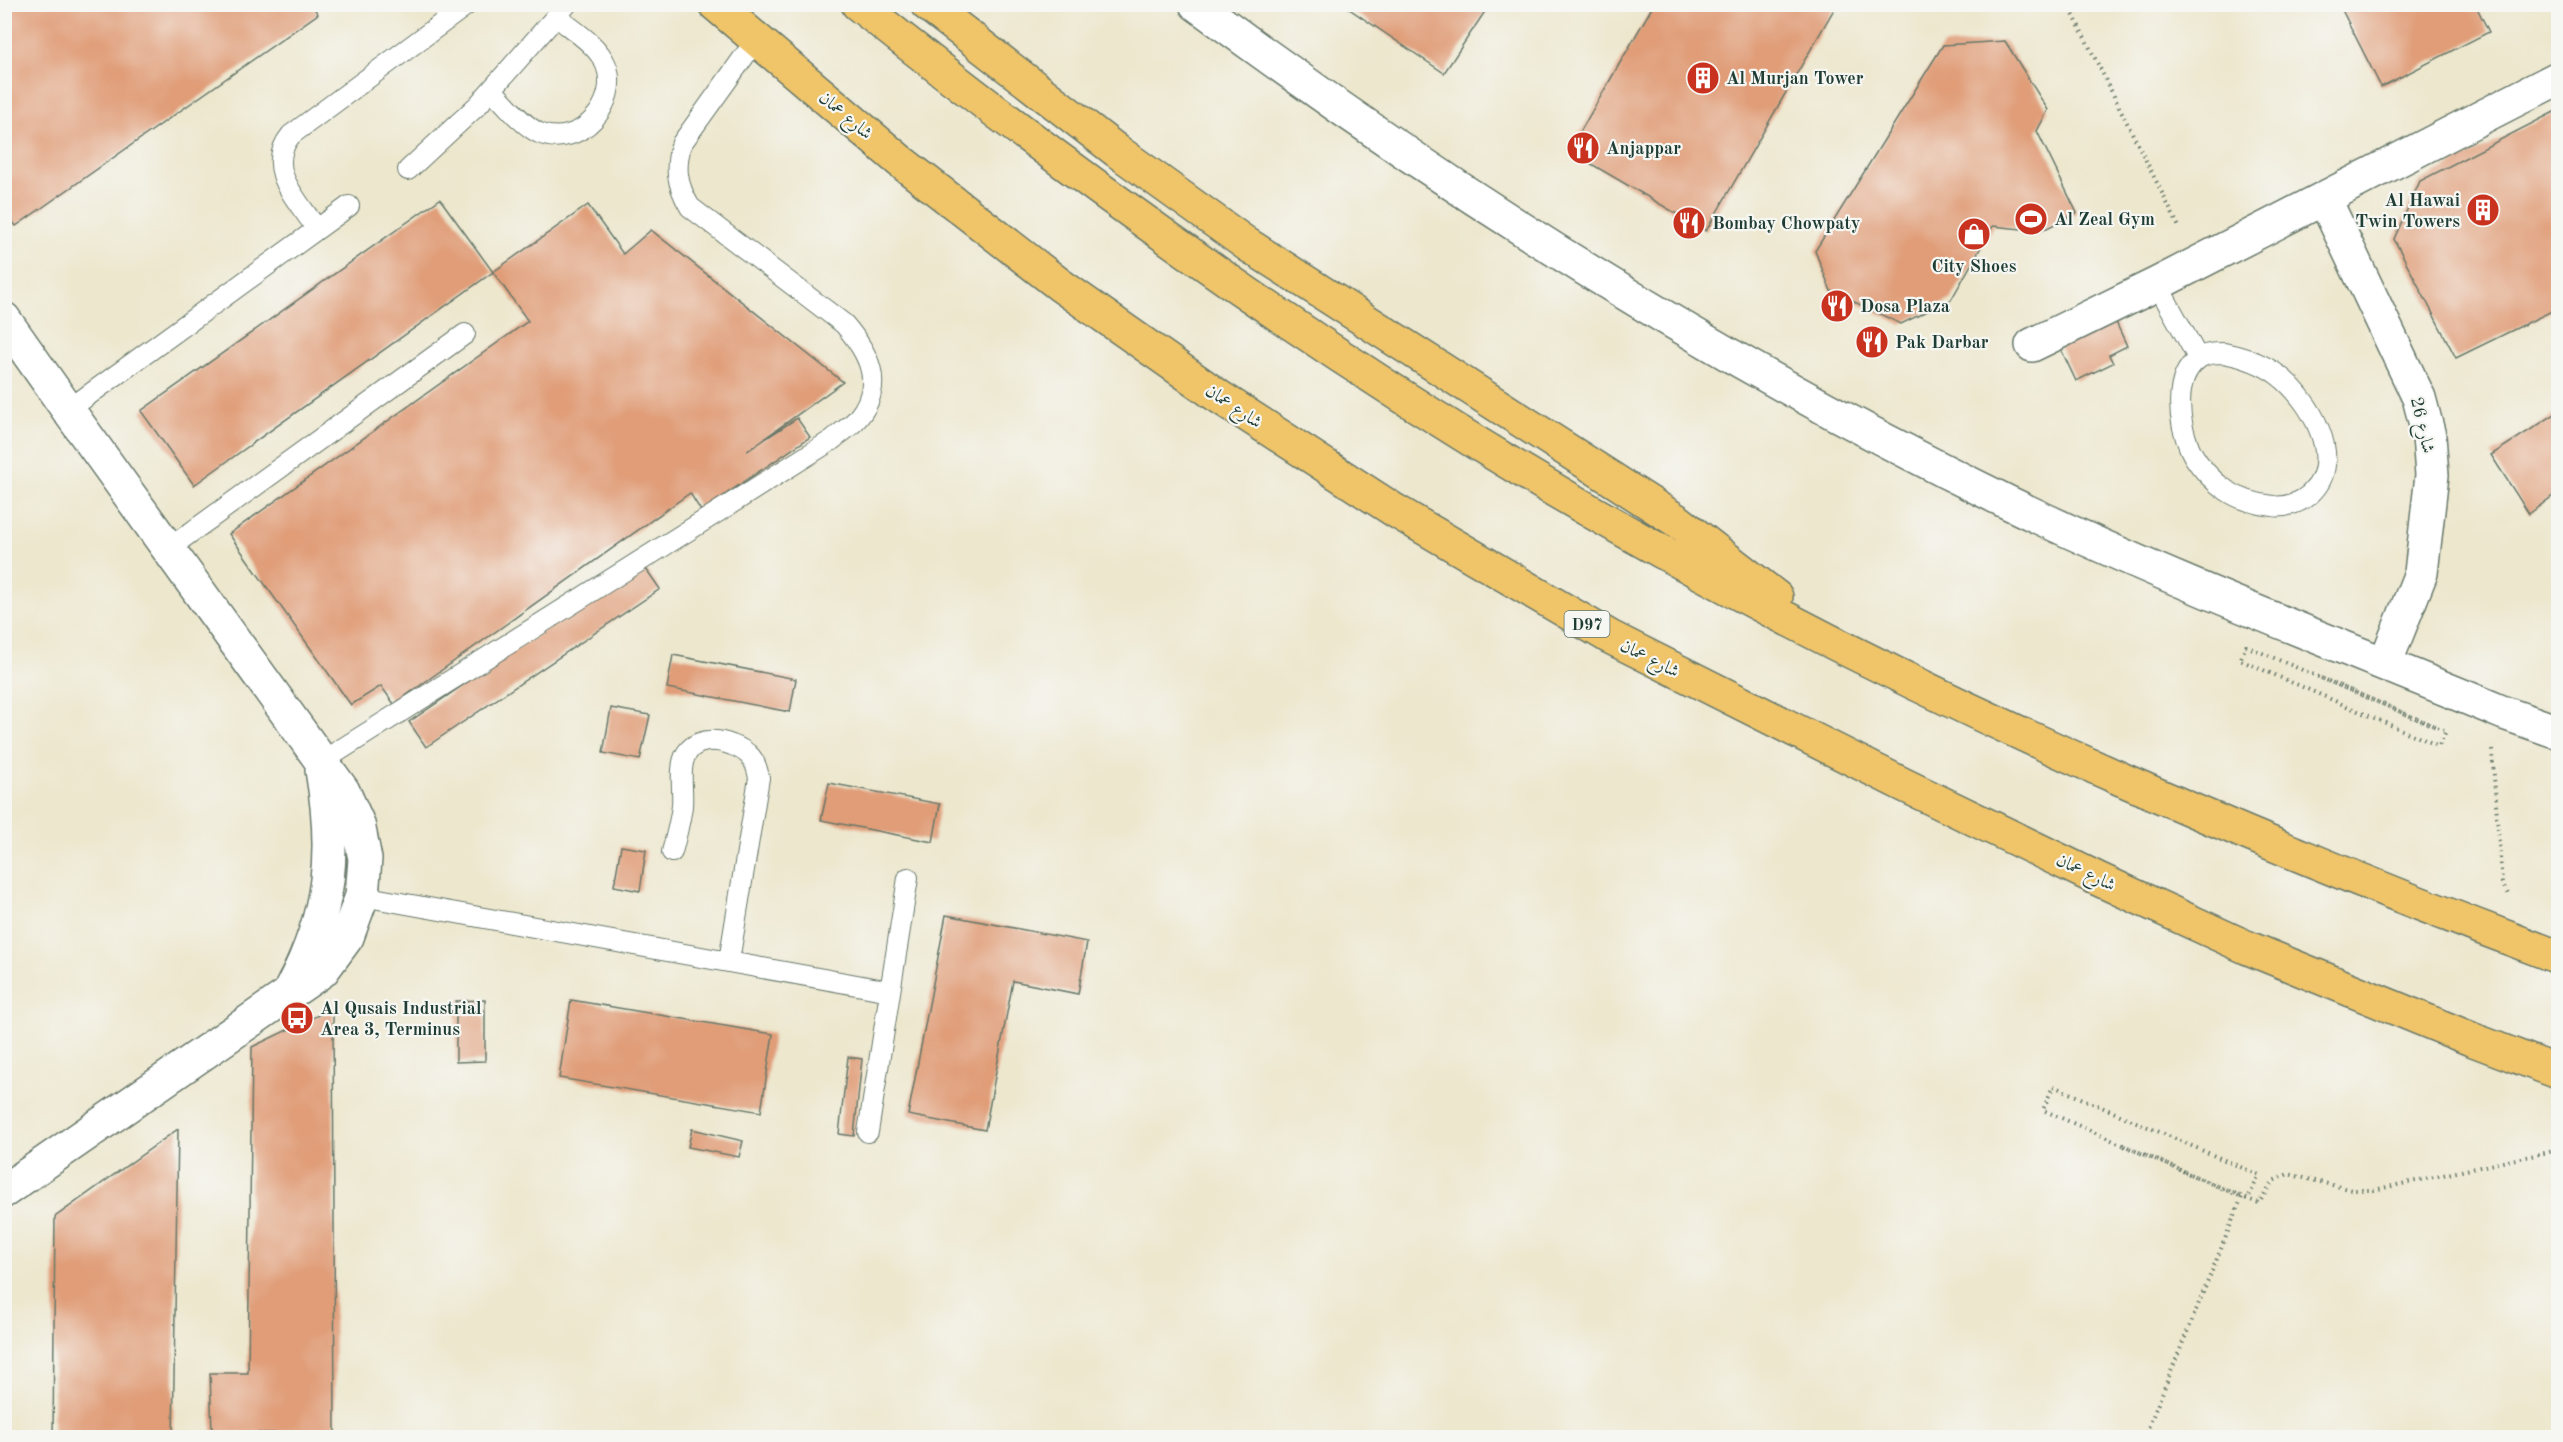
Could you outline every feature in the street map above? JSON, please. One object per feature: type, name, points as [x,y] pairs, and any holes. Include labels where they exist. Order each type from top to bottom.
[{"type":"main road","name":"شارع عمان","points":[[715,4],[900,160],[1050,278],[1218,396],[1394,510],[1610,637],[1882,774],[2098,879],[2235,942],[2471,1039],[2559,1072]]},
{"type":"main road","points":[[858,4],[968,92],[1082,177],[1296,326],[1449,424],[1696,571],[1981,716],[2136,786],[2396,896],[2559,957]]},
{"type":"main road","points":[[927,4],[1118,152],[1248,245],[1679,522],[1761,583],[1818,634]]},
{"type":"street","points":[[1196,4],[1268,58],[1584,269],[1683,329],[1863,429],[2009,503],[2139,562],[2504,713],[2559,732]]},
{"type":"street","points":[[2032,345],[2197,264],[2559,78]]},
{"type":"street","name":"شارع 26","points":[[2324,198],[2419,398],[2429,436],[2432,475],[2430,515],[2421,573],[2385,664]]},
{"type":"street","points":[[4,318],[343,790],[358,824],[365,860],[362,896],[347,937],[322,971],[4,1191]]},
{"type":"street","points":[[287,996],[309,954],[323,907],[330,849],[329,810],[321,762]]},
{"type":"lane","points":[[316,228],[284,178],[279,156],[283,144],[291,135],[462,6]]},
{"type":"lane","points":[[408,170],[460,123],[492,90],[562,11],[594,47],[606,66],[609,91],[604,106],[592,121],[572,135],[548,136],[536,132],[492,90]]},
{"type":"lane","points":[[321,762],[832,440],[857,418],[870,394],[872,371],[863,346],[844,324],[690,207],[681,193],[676,176],[677,159],[682,143],[756,40]]},
{"type":"lane","points":[[68,410],[349,206]]},
{"type":"lane","points":[[2157,284],[2199,358]]},
{"type":"lane","points":[[168,549],[465,334]]},
{"type":"lane","points":[[2224,353],[2241,356],[2277,375],[2300,396],[2319,431],[2326,458],[2326,471],[2319,486],[2307,497],[2292,504],[2277,507],[2250,502],[2226,490],[2206,472],[2191,450],[2182,426],[2179,400],[2191,366],[2199,358],[2224,353]]},
{"type":"lane","points":[[672,852],[682,806],[681,768],[688,750],[703,740],[712,740],[743,749],[752,757],[759,778],[729,961]]},
{"type":"lane","points":[[868,1132],[908,878]]},
{"type":"lane","points":[[362,896],[890,991]]},
{"type":"path","points":[[2068,4],[2197,264]]},
{"type":"path","points":[[2320,678],[2383,705],[2404,713],[2425,722],[2435,727],[2446,731],[2439,746],[2240,660],[2246,646],[2299,668],[2383,705],[2436,727]]},
{"type":"path","points":[[2494,751],[2502,883],[2514,901]]},
{"type":"path","points":[[2124,1146],[2176,1168],[2186,1172],[2248,1199],[2259,1174],[2053,1086],[2043,1110],[2179,1169],[2190,1174],[2200,1179],[2242,1197],[2259,1203],[2273,1181],[2279,1176],[2288,1174],[2352,1190],[2374,1190],[2559,1150]]},
{"type":"path","points":[[2144,1437],[2242,1197]]},
{"type":"building","points":[[4,4],[311,4],[318,14],[16,226],[4,210]]},
{"type":"building","points":[[1342,4],[1490,4],[1444,73]]},
{"type":"building","name":"Al Murjan Tower","points":[[1654,4],[1837,4],[1706,231],[1569,151]]},
{"type":"building","points":[[2339,4],[2475,4],[2489,32],[2381,87]]},
{"type":"building","points":[[2005,41],[2048,110],[2037,131],[2077,213],[2041,231],[1993,226],[1951,300],[1901,324],[1831,291],[1815,251],[1943,45]]},
{"type":"building","name":"Al Hawai Twin Towers","points":[[2558,110],[2558,308],[2456,358],[2394,239],[2420,181]]},
{"type":"building","points":[[440,199],[493,272],[194,485],[141,411]]},
{"type":"building","points":[[588,205],[623,254],[651,230],[843,382],[747,451],[797,418],[810,437],[701,511],[690,493],[394,704],[381,686],[351,705],[229,534],[528,321],[493,272]]},
{"type":"building","points":[[2114,318],[2127,346],[2109,355],[2113,363],[2076,381],[2059,345]]},
{"type":"building","points":[[2558,412],[2558,492],[2529,514],[2491,455]]},
{"type":"building","points":[[642,563],[660,589],[426,747],[409,722]]},
{"type":"building","points":[[673,655],[796,679],[790,712],[667,688]]},
{"type":"building","points":[[611,708],[650,715],[640,760],[603,753]]},
{"type":"building","points":[[829,783],[940,804],[933,842],[821,820]]},
{"type":"building","points":[[621,846],[646,850],[640,891],[614,886]]},
{"type":"building","points":[[946,915],[1087,942],[1078,994],[1013,981],[985,1130],[908,1115]]},
{"type":"building","points":[[485,1000],[485,1061],[456,1062],[456,1001]]},
{"type":"building","points":[[571,1000],[773,1034],[761,1112],[559,1078]]},
{"type":"building","points":[[333,1008],[335,1433],[212,1433],[210,1373],[248,1373],[252,1047]]},
{"type":"building","points":[[848,1057],[862,1059],[854,1136],[839,1134]]},
{"type":"building","points":[[178,1129],[173,1438],[53,1438],[55,1217]]},
{"type":"building","points":[[692,1129],[743,1141],[739,1157],[688,1147]]},
{"type":"place","name":"Al Murjan Tower","points":[[1703,78]]},
{"type":"place","name":"Anjappar","points":[[1583,148]]},
{"type":"place","name":"Al Hawai Twin Towers","points":[[2483,210]]},
{"type":"place","name":"Al Zeal Gym","points":[[2031,219]]},
{"type":"place","name":"Bombay Chowpaty","points":[[1689,223]]},
{"type":"place","name":"City Shoes","points":[[1974,234]]},
{"type":"place","name":"Dosa Plaza","points":[[1837,306]]},
{"type":"place","name":"Pak Darbar","points":[[1872,342]]},
{"type":"place","name":"Al Qusais Industrial Area 3, Terminus","points":[[297,1018]]}]
